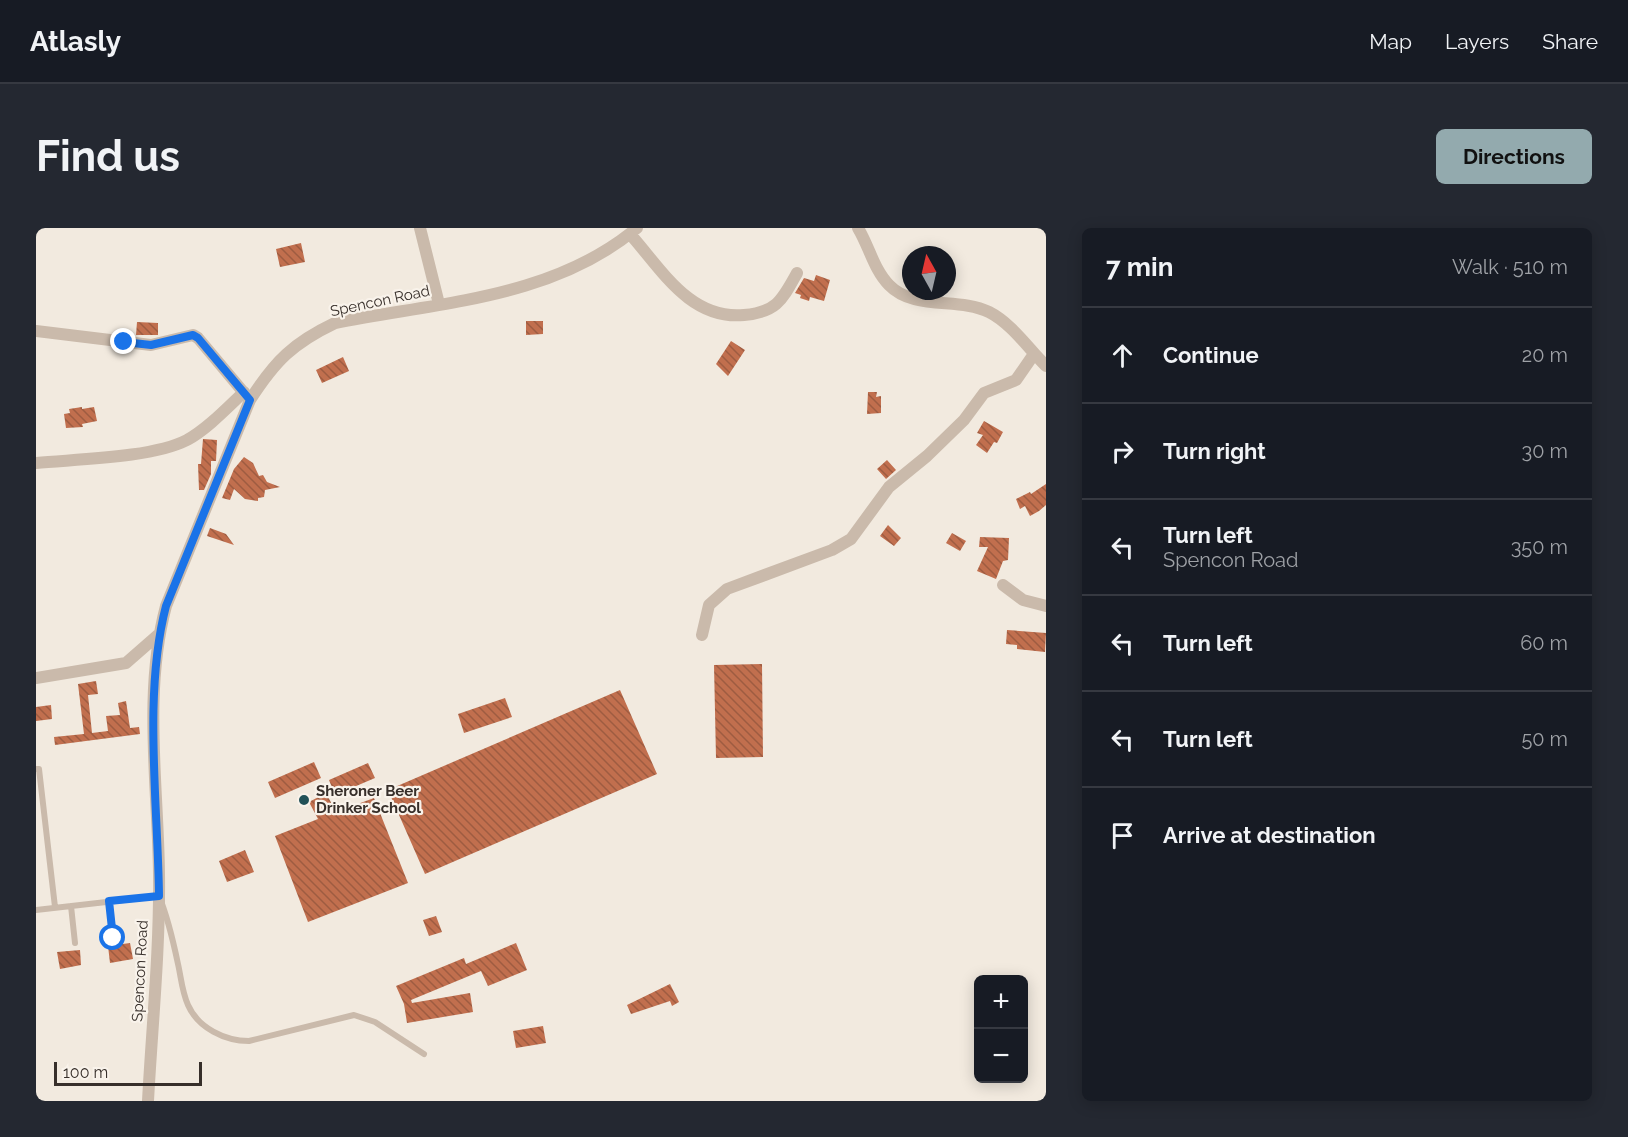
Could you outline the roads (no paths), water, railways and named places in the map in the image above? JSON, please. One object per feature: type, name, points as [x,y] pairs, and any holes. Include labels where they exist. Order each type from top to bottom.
[{"type":"street","points":[[420,228],[438,304]]},
{"type":"street","points":[[858,228],[889,285],[902,294],[917,299],[977,307],[991,313],[1046,366]]},
{"type":"street","points":[[634,231],[681,293],[693,304],[709,312],[739,315],[771,309],[782,300],[797,273]]},
{"type":"street","name":"Spencon Road","points":[[148,1101],[159,896],[154,700],[158,635],[166,606],[247,396],[269,369],[309,335],[335,323],[514,291],[543,282],[591,261],[634,231]]},
{"type":"street","points":[[36,331],[151,345],[193,335],[247,396],[188,439],[176,444],[142,452],[36,463]]},
{"type":"street","points":[[702,635],[709,605],[727,589],[832,550],[851,539],[890,487],[964,420],[984,393],[1016,380],[1034,354]]},
{"type":"street","points":[[1003,585],[1023,600],[1046,606]]},
{"type":"street","points":[[36,678],[126,663],[158,635]]},
{"type":"lane","points":[[36,769],[39,769],[55,907]]},
{"type":"lane","points":[[36,910],[159,896],[168,919],[188,1006],[207,1028],[234,1041],[249,1041],[338,1017],[363,1016],[424,1054]]},
{"type":"lane","points":[[109,901],[113,938]]},
{"type":"lane","points":[[71,906],[75,943]]},
{"type":"place","name":"Sheroner Beer Drinker School","points":[[304,800]]}]
